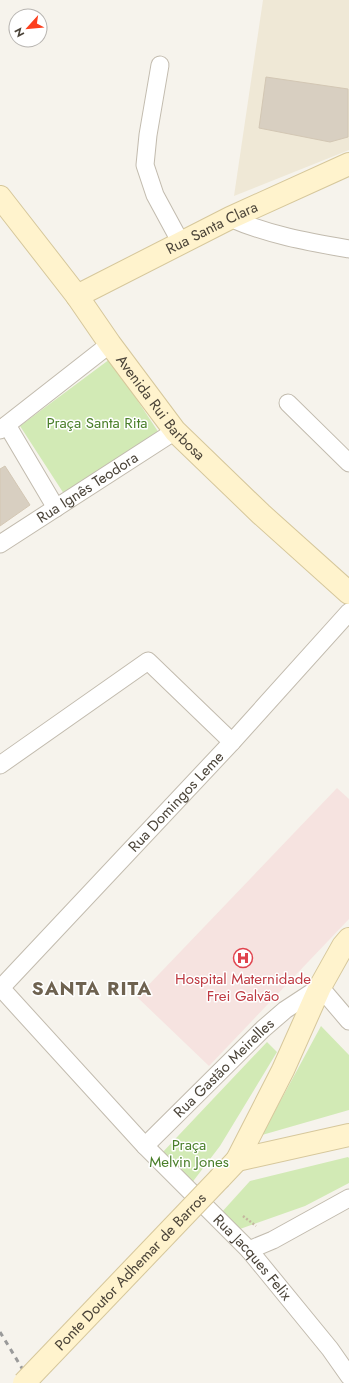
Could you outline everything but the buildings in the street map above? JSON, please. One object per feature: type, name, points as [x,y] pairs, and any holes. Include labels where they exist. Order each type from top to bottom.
[{"type":"street","points":[[160,65],[148,135],[145,165],[155,196],[181,243]]},
{"type":"street","name":"Rua Santa Clara","points":[[77,296],[230,218],[349,164]]},
{"type":"street","name":"Avenida Rui Barbosa","points":[[0,197],[77,296],[110,344],[175,431],[261,514],[349,593]]},
{"type":"street","points":[[230,218],[252,228],[316,244],[349,250]]},
{"type":"street","points":[[56,508],[3,428],[110,344]]},
{"type":"street","points":[[288,403],[349,463]]},
{"type":"street","name":"Rua Ignês Teodora","points":[[0,544],[175,431]]},
{"type":"street","name":"Rua Domingos Leme","points":[[0,988],[232,742],[349,612]]},
{"type":"street","points":[[0,764],[148,661],[232,742]]},
{"type":"street","name":"Rua Gastão Meirelles","points":[[145,1146],[263,1029],[285,1010],[320,987],[343,946],[349,939]]},
{"type":"street","points":[[320,987],[349,1022]]},
{"type":"street","name":"Ponte Doutor Adhemar de Barros","points":[[24,1383],[237,1160],[283,1070],[320,987]]},
{"type":"street","name":"Rua Jacques Felix","points":[[0,988],[145,1146],[248,1250],[330,1349],[349,1376]]},
{"type":"street","points":[[237,1160],[349,1135]]},
{"type":"street","points":[[248,1250],[273,1240],[349,1198]]},
{"type":"shaded area","points":[[263,0],[349,0],[349,150],[234,196]]},
{"type":"shaded area","name":"Hospital Maternidade Frei Galvão","points":[[337,788],[349,799],[349,919],[209,1066],[137,997]]},
{"type":"green space","name":"Praça Santa Rita","points":[[110,359],[159,433],[66,497],[20,426]]},
{"type":"green space","name":"Praça Melvin Jones","points":[[321,1026],[349,1055],[349,1110],[262,1135]]},
{"type":"green space","name":"Praça Melvin Jones","points":[[267,1042],[277,1052],[220,1146],[191,1184],[161,1154]]},
{"type":"green space","name":"Praça Melvin Jones","points":[[348,1157],[349,1183],[305,1206],[240,1229],[221,1213],[250,1181]]},
{"type":"railway","points":[[0,1332],[31,1383]]},
{"type":"place","name":"Hospital Maternidade Frei Galvão","points":[[243,958]]},
{"type":"district","name":"SANTA RITA","points":[[92,988]]}]
